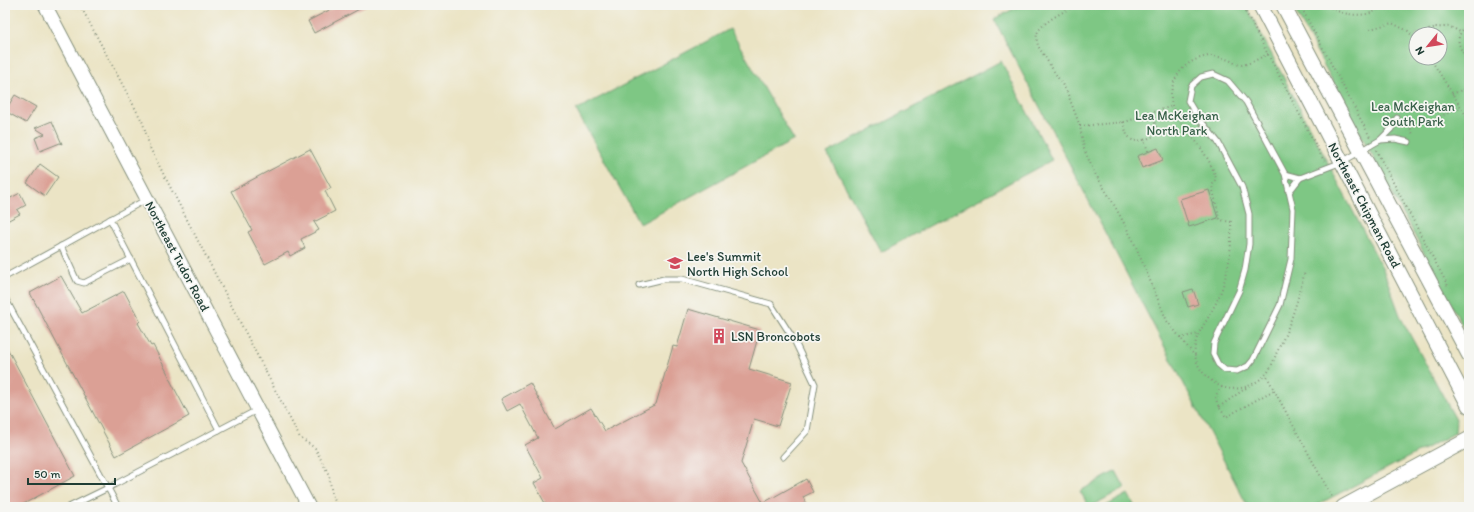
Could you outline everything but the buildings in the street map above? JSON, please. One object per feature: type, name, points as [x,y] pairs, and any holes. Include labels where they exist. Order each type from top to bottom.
[{"type":"main road","name":"Northeast Chipman Road","points":[[1260,5],[1469,406]]},
{"type":"main road","name":"Northeast Chipman Road","points":[[1284,5],[1367,147],[1469,355]]},
{"type":"main road","points":[[1343,507],[1469,439]]},
{"type":"street","name":"Northeast Tudor Road","points":[[45,5],[148,198],[309,507]]},
{"type":"lane","points":[[1213,74],[1228,81],[1246,102],[1285,174],[1293,209],[1290,259],[1280,305],[1253,360],[1248,366],[1237,371],[1226,370],[1218,364],[1213,354],[1214,343],[1239,291],[1245,270],[1249,244],[1249,214],[1242,187],[1218,142],[1197,116],[1188,101],[1191,86],[1201,77],[1213,74]]},
{"type":"lane","points":[[1289,192],[1300,178],[1342,162],[1380,140],[1391,129],[1397,118]]},
{"type":"lane","points":[[1380,140],[1395,139],[1409,142]]},
{"type":"lane","points":[[1285,174],[1300,178]]},
{"type":"lane","points":[[5,276],[148,198]]},
{"type":"lane","points":[[110,219],[219,430]]},
{"type":"lane","points":[[61,246],[77,281],[84,284],[131,259]]},
{"type":"lane","points":[[639,285],[664,279],[682,279],[771,304],[794,340],[815,384],[807,431],[783,456]]},
{"type":"lane","points":[[5,298],[118,507]]},
{"type":"lane","points":[[69,507],[258,410]]},
{"type":"path","points":[[80,5],[142,123],[150,148],[300,438],[314,448],[329,476],[332,495],[338,507]]},
{"type":"path","points":[[1077,5],[1050,21],[1039,30],[1036,38],[1038,46],[1067,92],[1080,126],[1084,149],[1094,172],[1133,240],[1167,321],[1196,357]]},
{"type":"path","points":[[1242,5],[1324,161]]},
{"type":"path","points":[[1300,5],[1367,147],[1451,291]]},
{"type":"path","points":[[1328,5],[1332,10],[1362,16],[1379,8],[1381,5]]},
{"type":"path","points":[[1370,29],[1392,23],[1408,31]]},
{"type":"path","points":[[1469,24],[1460,32],[1458,44],[1469,63]]},
{"type":"path","points":[[1448,26],[1451,26],[1460,32]]},
{"type":"path","points":[[1435,66],[1469,120]]},
{"type":"path","points":[[1452,94],[1469,87]]},
{"type":"path","points":[[1080,126],[1123,122],[1172,106],[1177,117],[1205,154],[1216,178],[1212,186],[1220,220],[1231,222],[1231,246],[1224,282],[1216,304],[1198,334],[1196,357],[1200,369],[1209,380],[1222,388],[1235,389],[1249,386]]},
{"type":"path","points":[[1410,128],[1461,108]]},
{"type":"path","points":[[1123,122],[1127,134],[1132,141],[1144,140],[1154,136],[1157,130],[1152,113]]},
{"type":"path","points":[[1403,115],[1415,139]]},
{"type":"path","points":[[1144,140],[1148,151]]},
{"type":"path","points":[[1219,407],[1266,374],[1285,336],[1298,303],[1305,271]]},
{"type":"path","points":[[1180,338],[1198,334]]},
{"type":"path","points":[[1266,374],[1332,497]]},
{"type":"path","points":[[1222,388],[1218,391],[1216,404],[1226,417],[1274,390]]},
{"type":"green space","name":"Lea McKeighan North Park","points":[[1021,5],[1246,5],[1383,269],[1401,318],[1456,420],[1455,433],[1313,507],[1248,507],[994,19]]},
{"type":"green space","name":"Lea McKeighan South Park","points":[[1292,5],[1469,5],[1469,338]]},
{"type":"green space","points":[[730,29],[794,140],[640,224],[576,110]]},
{"type":"green space","points":[[1001,61],[1052,160],[881,252],[827,153]]},
{"type":"green space","points":[[1116,471],[1125,488],[1089,507],[1080,491]]},
{"type":"green space","points":[[1128,494],[1135,507],[1104,507]]},
{"type":"place","name":"Lee's Summit North High School","points":[[675,263]]},
{"type":"place","name":"LSN Broncobots","points":[[719,336]]}]
